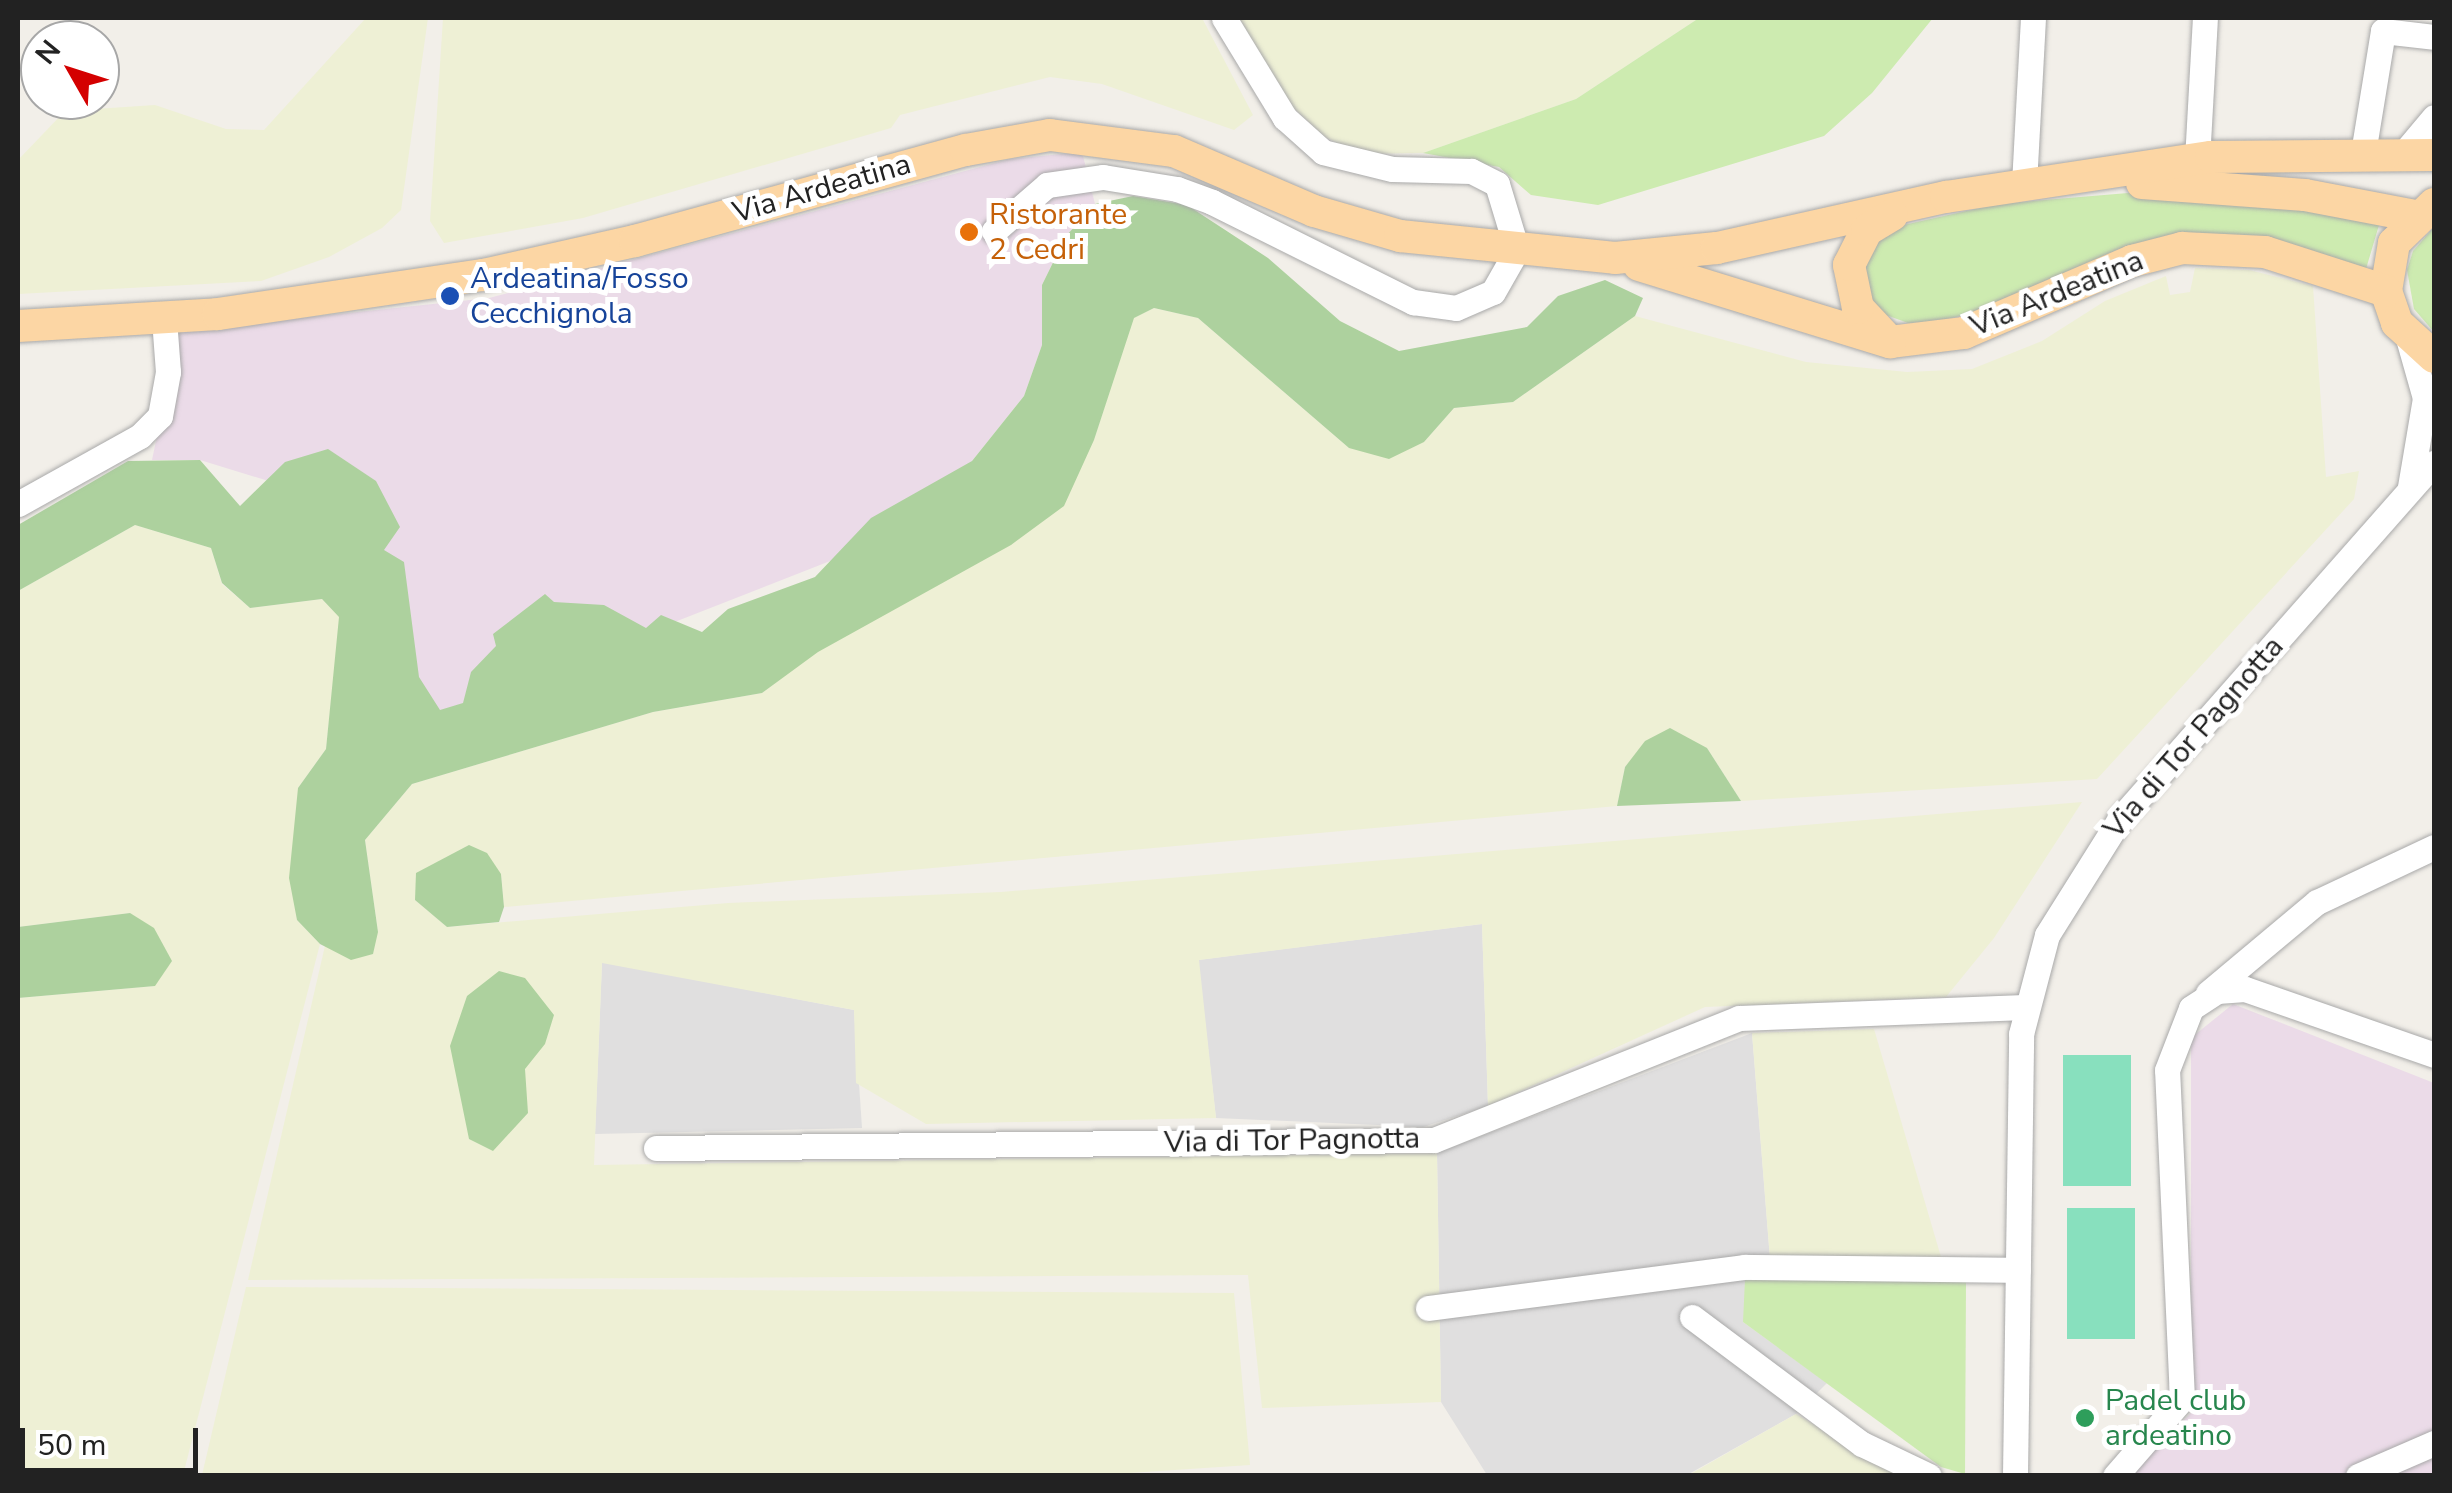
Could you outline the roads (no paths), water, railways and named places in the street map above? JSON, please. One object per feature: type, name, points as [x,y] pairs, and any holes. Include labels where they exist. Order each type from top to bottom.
[{"type":"main road","name":"Via Ardeatina","points":[[18,326],[164,319],[332,300],[541,263],[950,154],[1050,135],[1174,151],[1377,230],[1517,250],[1615,258],[1730,246],[1946,197],[2197,160],[2363,153],[2419,155]]},
{"type":"main road","name":"Via Ardeatina","points":[[2076,178],[2305,195],[2425,210]]},
{"type":"main road","points":[[1890,342],[1854,300],[1849,265],[1854,248],[1873,224],[1946,197]]},
{"type":"main road","points":[[2421,347],[2386,291],[2394,243],[2425,210]]},
{"type":"main road","name":"Via Ardeatina","points":[[1615,258],[1890,342],[1964,333],[2132,261],[2182,248],[2265,252],[2386,291]]},
{"type":"street","points":[[994,231],[1024,199],[1071,177],[1145,183],[1212,202],[1434,308],[1476,304],[1493,292],[1517,250],[1504,193],[1484,175],[1346,162],[1302,138],[1224,18]]},
{"type":"street","points":[[2024,184],[2033,18]]},
{"type":"street","points":[[2197,160],[2205,18]]},
{"type":"street","points":[[2363,153],[2383,31],[2434,36]]},
{"type":"street","points":[[2419,155],[2434,117]]},
{"type":"street","points":[[18,504],[140,436],[160,416],[168,372],[164,319]]},
{"type":"street","points":[[2407,497],[2426,398],[2421,347]]},
{"type":"street","name":"Via di Tor Pagnotta","points":[[2016,1476],[2024,1007],[2057,912],[2102,842],[2434,463]]},
{"type":"street","points":[[2115,1476],[2182,1398],[2167,1070],[2178,1027],[2204,996],[2307,908],[2434,846]]},
{"type":"street","points":[[2204,996],[2245,990],[2434,1055]]},
{"type":"street","name":"Via di Tor Pagnotta","points":[[656,1148],[1434,1140],[1739,1018],[2024,1007]]},
{"type":"street","points":[[1428,1308],[1744,1267],[2018,1270]]},
{"type":"street","points":[[1692,1317],[1862,1444],[1928,1476]]},
{"type":"street","points":[[2358,1476],[2434,1443]]},
{"type":"place","name":"Ristorante 2 Cedri","points":[[969,232]]},
{"type":"place","name":"Ardeatina/Fosso Cecchignola","points":[[450,296]]},
{"type":"place","name":"Padel club ardeatino","points":[[2085,1418]]}]
